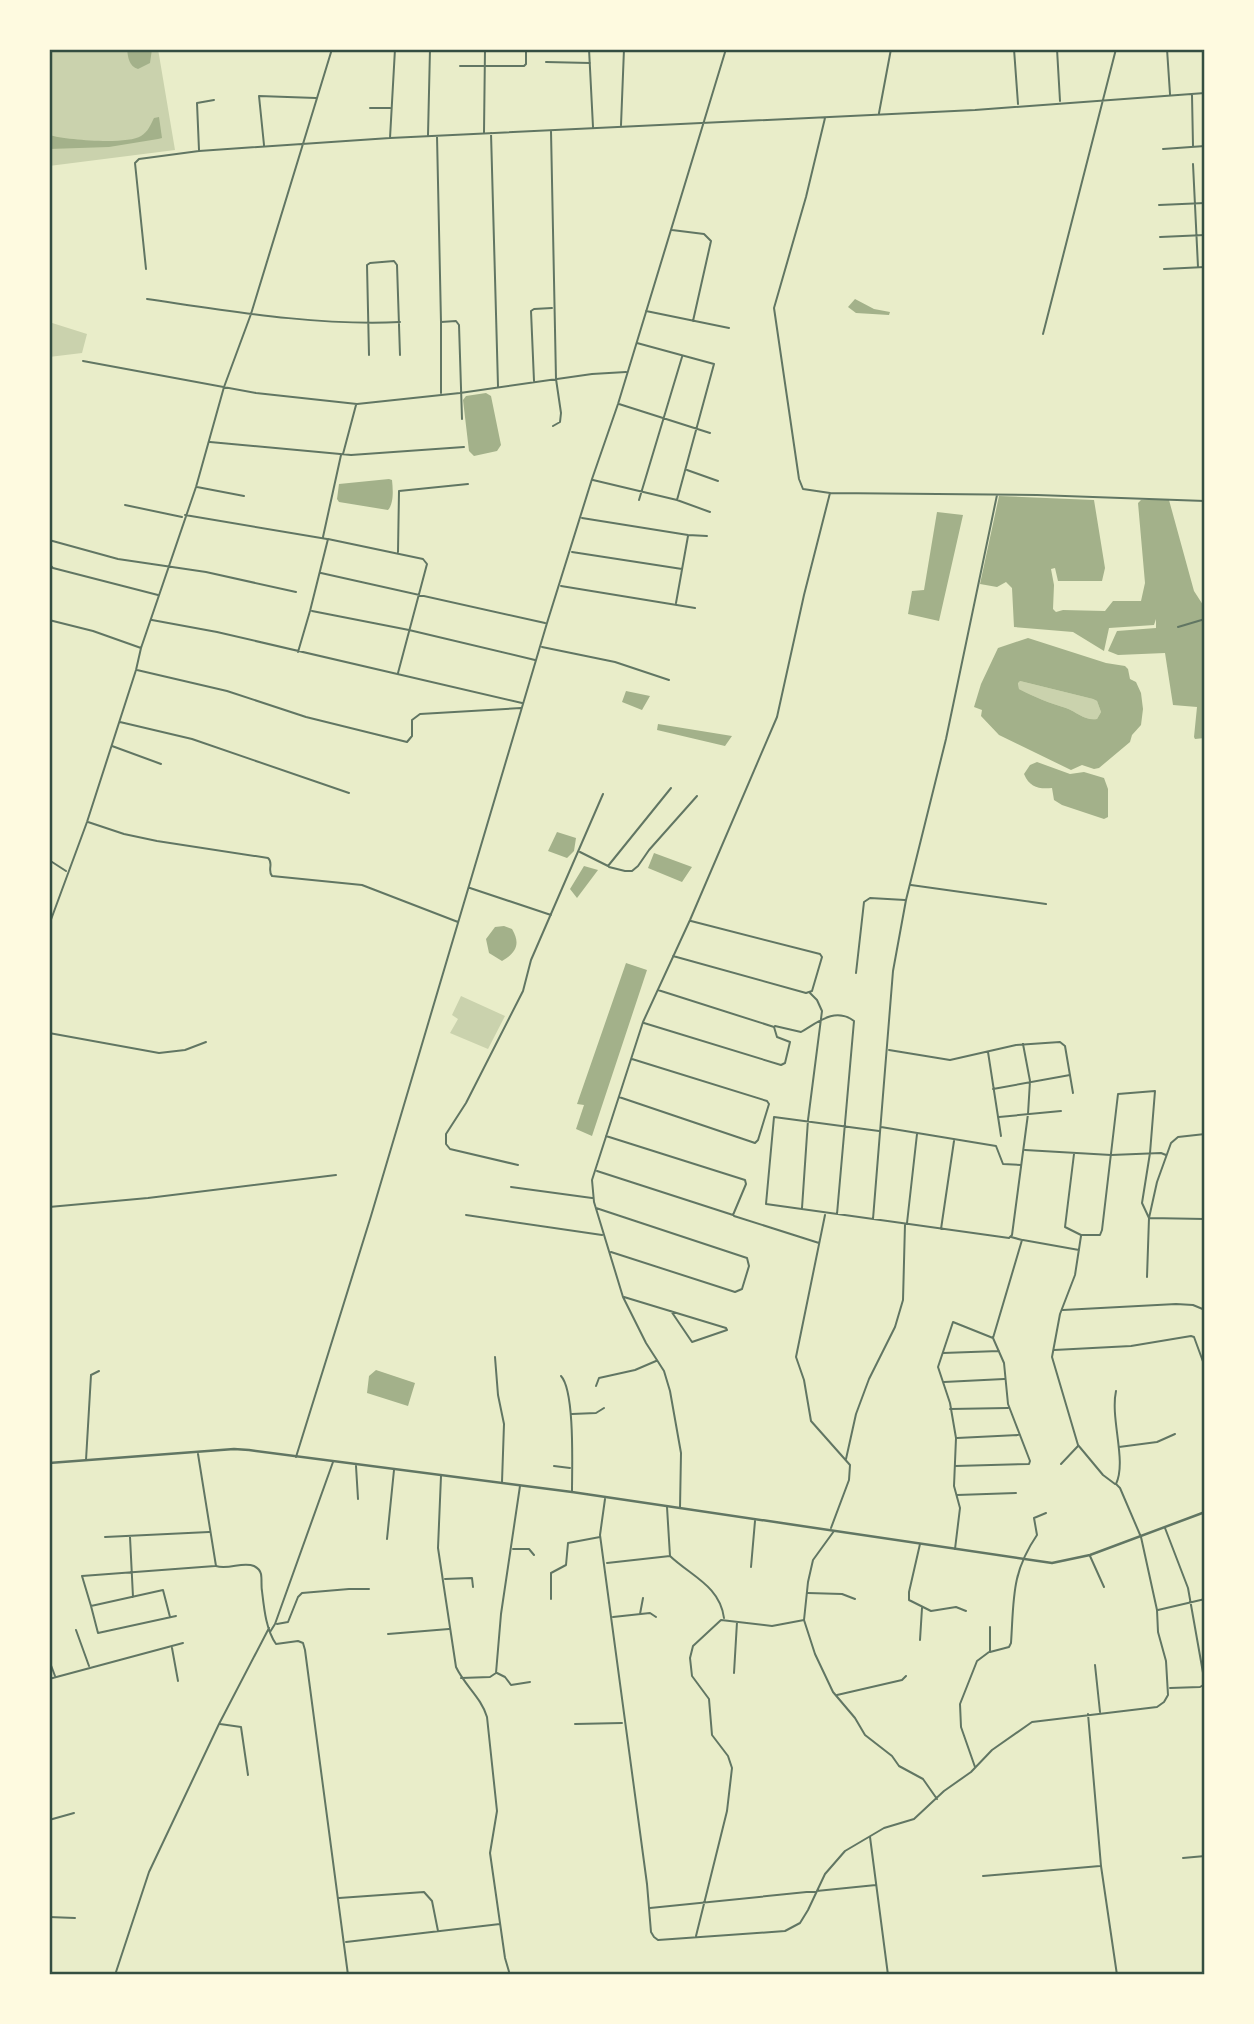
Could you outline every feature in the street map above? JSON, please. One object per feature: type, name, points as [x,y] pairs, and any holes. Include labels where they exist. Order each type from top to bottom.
[{"type":"street","points":[[49,925],[87,822],[141,648],[170,567],[224,387],[251,314],[332,49]]},
{"type":"street","points":[[390,138],[395,49]]},
{"type":"street","points":[[428,136],[430,49]]},
{"type":"street","points":[[484,133],[485,49]]},
{"type":"street","points":[[460,66],[524,66],[526,49]]},
{"type":"street","points":[[589,49],[593,128]]},
{"type":"street","points":[[621,127],[624,49]]},
{"type":"street","points":[[296,1457],[368,1228],[547,623],[618,404],[726,49]]},
{"type":"street","points":[[878,114],[891,49]]},
{"type":"street","points":[[1014,49],[1018,105]]},
{"type":"street","points":[[1057,49],[1060,103]]},
{"type":"street","points":[[1042,334],[1116,49]]},
{"type":"street","points":[[1167,49],[1170,95]]},
{"type":"street","points":[[547,62],[591,63]]},
{"type":"street","points":[[1192,93],[1194,146]]},
{"type":"street","points":[[146,269],[135,163],[139,159],[199,151],[437,135],[825,117],[1205,93]]},
{"type":"street","points":[[264,146],[259,96],[318,98]]},
{"type":"street","points":[[199,151],[197,103],[214,100]]},
{"type":"street","points":[[370,108],[391,108]]},
{"type":"street","points":[[825,117],[774,311],[800,484],[803,489],[830,493],[997,494],[1205,501]]},
{"type":"street","points":[[551,130],[556,379],[561,419],[553,426]]},
{"type":"street","points":[[491,133],[498,387]]},
{"type":"street","points":[[437,135],[441,394]]},
{"type":"street","points":[[1163,149],[1205,146]]},
{"type":"street","points":[[1193,164],[1198,267]]},
{"type":"street","points":[[1159,205],[1205,203]]},
{"type":"street","points":[[670,230],[704,234],[711,241],[693,321]]},
{"type":"street","points":[[1160,237],[1205,235]]},
{"type":"street","points":[[369,355],[368,264],[394,261],[397,263],[400,355]]},
{"type":"street","points":[[1164,269],[1205,267]]},
{"type":"street","points":[[147,299],[251,314],[368,323],[400,321]]},
{"type":"street","points":[[534,382],[531,311],[554,308]]},
{"type":"street","points":[[645,311],[729,328]]},
{"type":"street","points":[[441,322],[456,321],[459,325],[463,419]]},
{"type":"street","points":[[636,343],[714,364],[677,500]]},
{"type":"street","points":[[639,500],[682,356]]},
{"type":"street","points":[[82,361],[256,393],[357,404],[627,372]]},
{"type":"street","points":[[323,538],[357,404]]},
{"type":"street","points":[[618,404],[710,433]]},
{"type":"street","points":[[209,442],[342,455],[464,447]]},
{"type":"street","points":[[686,470],[718,481]]},
{"type":"street","points":[[592,479],[677,500],[710,512]]},
{"type":"street","points":[[398,553],[399,491],[468,484]]},
{"type":"street","points":[[196,486],[244,496]]},
{"type":"street","points":[[680,1509],[681,1452],[664,1371],[646,1343],[623,1297],[595,1208],[592,1180],[643,1022],[777,717],[830,493]]},
{"type":"street","points":[[873,1219],[893,971],[906,900],[946,739],[997,494]]},
{"type":"street","points":[[125,505],[323,538],[426,561],[397,674]]},
{"type":"street","points":[[580,517],[707,536]]},
{"type":"street","points":[[676,605],[688,535]]},
{"type":"street","points":[[298,652],[328,539]]},
{"type":"street","points":[[49,557],[49,540],[118,559],[296,592]]},
{"type":"street","points":[[570,552],[682,569]]},
{"type":"street","points":[[49,564],[53,568],[158,596]]},
{"type":"street","points":[[320,573],[547,623]]},
{"type":"street","points":[[560,585],[695,608]]},
{"type":"street","points":[[310,611],[409,630],[537,660]]},
{"type":"street","points":[[1178,627],[1205,619]]},
{"type":"street","points":[[49,620],[93,631],[141,648]]},
{"type":"street","points":[[151,620],[209,630],[524,703]]},
{"type":"street","points":[[541,646],[615,662],[669,680]]},
{"type":"street","points":[[136,670],[227,691],[306,717],[407,741],[412,736],[412,720],[420,714],[523,708]]},
{"type":"street","points":[[119,722],[192,739],[349,793]]},
{"type":"street","points":[[111,746],[161,764]]},
{"type":"street","points":[[608,866],[671,788]]},
{"type":"street","points":[[517,1166],[450,1149],[446,1144],[446,1135],[466,1103],[523,991],[531,960],[603,794]]},
{"type":"street","points":[[579,852],[608,866],[632,871],[697,796]]},
{"type":"street","points":[[87,822],[157,841],[268,858],[272,876],[362,885],[459,922]]},
{"type":"street","points":[[49,860],[67,872]]},
{"type":"street","points":[[910,884],[1046,904]]},
{"type":"street","points":[[469,888],[552,915]]},
{"type":"street","points":[[856,973],[864,902],[870,898],[906,900]]},
{"type":"street","points":[[690,920],[820,954],[822,957],[810,993]]},
{"type":"street","points":[[673,956],[810,993],[820,1006],[802,1209]]},
{"type":"street","points":[[657,990],[789,1031],[801,1032],[821,1018],[836,1015],[852,1019],[855,1024],[836,1215]]},
{"type":"street","points":[[643,1022],[783,1065],[790,1042],[777,1037],[774,1027]]},
{"type":"street","points":[[49,1033],[159,1052],[185,1050],[206,1042]]},
{"type":"street","points":[[888,1050],[950,1060],[1023,1044],[1063,1043],[1073,1093]]},
{"type":"street","points":[[1010,1237],[1028,1114],[1030,1081],[1023,1044]]},
{"type":"street","points":[[988,1051],[1001,1136]]},
{"type":"street","points":[[618,1097],[755,1143],[758,1140],[768,1101],[631,1059]]},
{"type":"street","points":[[993,1089],[1071,1075]]},
{"type":"street","points":[[1074,1154],[1065,1227],[1081,1235],[1096,1236],[1101,1233],[1118,1094],[1155,1091],[1150,1153],[1142,1203],[1149,1218]]},
{"type":"street","points":[[998,1117],[1061,1111]]},
{"type":"street","points":[[880,1132],[774,1116],[766,1201],[768,1205],[1010,1237],[1079,1250]]},
{"type":"street","points":[[880,1127],[996,1146],[1003,1164],[1021,1165]]},
{"type":"street","points":[[845,1460],[856,1414],[869,1379],[895,1327],[903,1300],[906,1224],[917,1133]]},
{"type":"street","points":[[1147,1277],[1149,1218],[1157,1182],[1171,1143],[1178,1137],[1205,1134]]},
{"type":"street","points":[[605,1136],[745,1180],[733,1215]]},
{"type":"street","points":[[941,1229],[954,1140]]},
{"type":"street","points":[[1023,1150],[1111,1155],[1161,1153],[1166,1156]]},
{"type":"street","points":[[594,1171],[820,1243]]},
{"type":"street","points":[[49,1207],[336,1175]]},
{"type":"street","points":[[511,1187],[593,1198]]},
{"type":"street","points":[[595,1208],[747,1258],[749,1265],[743,1289],[736,1292],[609,1251]]},
{"type":"street","points":[[825,1213],[796,1356],[804,1380],[811,1421],[850,1465],[849,1480],[832,1531],[813,1560],[804,1620],[816,1654],[836,1695],[865,1735],[892,1756],[899,1766],[923,1779],[937,1800]]},
{"type":"street","points":[[466,1215],[603,1235]]},
{"type":"street","points":[[1149,1218],[1205,1219]]},
{"type":"street","points":[[606,1498],[600,1537],[606,1563],[624,1723],[654,1937],[658,1940],[792,1929],[800,1923],[825,1874],[845,1851],[884,1828],[914,1819],[944,1791],[967,1776],[992,1750],[1032,1722],[1088,1713],[1157,1707],[1167,1699],[1169,1688],[1157,1610],[1141,1536],[1120,1488],[1103,1475],[1079,1445],[1053,1363],[1053,1350],[1062,1311],[1075,1275],[1081,1235]]},
{"type":"street","points":[[955,1466],[1029,1464],[1030,1461],[1009,1408],[1004,1363],[993,1338],[1022,1240]]},
{"type":"street","points":[[623,1297],[671,1311],[726,1328],[727,1330],[692,1342],[671,1311]]},
{"type":"street","points":[[1062,1311],[1176,1304],[1193,1305],[1205,1310]]},
{"type":"street","points":[[956,1549],[960,1508],[954,1486],[956,1438],[938,1367],[953,1322],[993,1338]]},
{"type":"street","points":[[1053,1350],[1131,1346],[1191,1336],[1194,1337],[1205,1367]]},
{"type":"street","points":[[942,1353],[999,1351]]},
{"type":"street","points":[[495,1357],[504,1424],[502,1483]]},
{"type":"street","points":[[596,1386],[598,1378],[635,1370],[657,1360]]},
{"type":"street","points":[[86,1461],[91,1375],[99,1371]]},
{"type":"street","points":[[561,1376],[568,1386],[571,1414],[572,1492]]},
{"type":"street","points":[[943,1382],[1007,1379]]},
{"type":"street","points":[[1116,1391],[1113,1403],[1119,1470],[1116,1484]]},
{"type":"street","points":[[571,1414],[596,1413],[604,1408]]},
{"type":"street","points":[[949,1409],[1009,1408]]},
{"type":"street","points":[[1118,1447],[1157,1442],[1175,1434]]},
{"type":"street","points":[[956,1438],[1020,1435]]},
{"type":"street","points":[[1061,1464],[1079,1445]]},
{"type":"street","points":[[49,1463],[234,1449],[572,1492],[1052,1563],[1090,1555],[1205,1512]]},
{"type":"street","points":[[198,1453],[216,1566]]},
{"type":"street","points":[[270,1633],[332,1462]]},
{"type":"street","points":[[356,1465],[358,1499]]},
{"type":"street","points":[[554,1466],[572,1468]]},
{"type":"street","points":[[387,1539],[394,1469]]},
{"type":"street","points":[[441,1475],[437,1529],[456,1667],[461,1678],[483,1703],[487,1717],[497,1811],[490,1853],[510,1975]]},
{"type":"street","points":[[461,1678],[490,1677],[496,1673],[520,1485]]},
{"type":"street","points":[[956,1495],[1016,1493]]},
{"type":"street","points":[[666,1507],[670,1556]]},
{"type":"street","points":[[975,1767],[961,1727],[960,1704],[977,1661],[990,1652],[1006,1649],[1012,1643],[1016,1575],[1021,1559],[1036,1536],[1034,1518],[1046,1513]]},
{"type":"street","points":[[751,1567],[755,1520]]},
{"type":"street","points":[[1165,1527],[1188,1588],[1205,1684],[1169,1688]]},
{"type":"street","points":[[105,1537],[211,1532]]},
{"type":"street","points":[[130,1536],[133,1597]]},
{"type":"street","points":[[551,1599],[551,1573],[566,1565],[568,1543],[600,1537]]},
{"type":"street","points":[[920,1544],[908,1598],[911,1603],[936,1611],[956,1607],[966,1611]]},
{"type":"street","points":[[512,1549],[529,1549],[534,1555]]},
{"type":"street","points":[[1090,1555],[1104,1587]]},
{"type":"street","points":[[606,1563],[670,1556],[708,1584],[723,1607],[725,1619]]},
{"type":"street","points":[[176,1616],[98,1633],[82,1576],[216,1566],[257,1567],[261,1572],[269,1628],[275,1644],[298,1641],[303,1643],[348,1975]]},
{"type":"street","points":[[444,1579],[472,1578],[473,1587]]},
{"type":"street","points":[[91,1606],[163,1590],[170,1617]]},
{"type":"street","points":[[275,1623],[288,1622],[302,1593],[369,1590]]},
{"type":"street","points":[[807,1593],[842,1594],[855,1599]]},
{"type":"street","points":[[640,1615],[643,1598]]},
{"type":"street","points":[[1157,1610],[1205,1599]]},
{"type":"street","points":[[920,1640],[922,1607]]},
{"type":"street","points":[[612,1617],[652,1613],[656,1617]]},
{"type":"street","points":[[695,1937],[727,1811],[732,1768],[728,1756],[712,1735],[709,1699],[692,1676],[690,1658],[693,1646],[716,1623],[725,1619],[772,1626],[804,1620]]},
{"type":"street","points":[[734,1673],[737,1621]]},
{"type":"street","points":[[990,1627],[990,1652]]},
{"type":"street","points":[[115,1975],[149,1872],[219,1724],[269,1628]]},
{"type":"street","points":[[388,1634],[450,1629]]},
{"type":"street","points":[[76,1630],[89,1667]]},
{"type":"street","points":[[49,1679],[183,1643]]},
{"type":"street","points":[[172,1646],[178,1681]]},
{"type":"street","points":[[49,1660],[55,1678]]},
{"type":"street","points":[[1096,1665],[1100,1713]]},
{"type":"street","points":[[496,1673],[505,1677],[510,1685],[530,1682]]},
{"type":"street","points":[[836,1695],[902,1680],[906,1676]]},
{"type":"street","points":[[1088,1713],[1101,1866],[1117,1975]]},
{"type":"street","points":[[575,1724],[624,1723]]},
{"type":"street","points":[[219,1724],[241,1727],[248,1775]]},
{"type":"street","points":[[49,1820],[74,1813]]},
{"type":"street","points":[[870,1837],[888,1975]]},
{"type":"street","points":[[1183,1858],[1205,1856]]},
{"type":"street","points":[[983,1876],[1101,1866]]},
{"type":"street","points":[[649,1908],[876,1885]]},
{"type":"street","points":[[338,1898],[424,1892],[432,1901],[438,1931]]},
{"type":"street","points":[[49,1917],[75,1918]]},
{"type":"street","points":[[345,1942],[500,1924]]},
{"type":"shaded area","points":[[49,49],[158,49],[175,150],[49,166]]},
{"type":"shaded area","points":[[127,49],[152,49],[150,63],[135,68]]},
{"type":"shaded area","points":[[159,117],[162,138],[109,147],[49,149],[49,135],[96,141],[134,139],[149,128],[154,118]]},
{"type":"shaded area","points":[[855,299],[874,309],[890,312],[889,315],[856,313],[848,307]]},
{"type":"shaded area","points":[[49,322],[87,334],[82,353],[49,357]]},
{"type":"shaded area","points":[[486,393],[491,396],[501,445],[497,451],[474,456],[469,451],[463,400],[466,396]]},
{"type":"shaded area","points":[[392,480],[393,496],[388,510],[339,502],[337,499],[339,484]]},
{"type":"shaded area","points":[[999,496],[1094,500],[1105,568],[1102,581],[1058,581],[1055,568],[1051,569],[1054,585],[1053,609],[1056,612],[1105,611],[1113,601],[1141,601],[1145,583],[1138,503],[1141,500],[1169,500],[1194,591],[1205,608],[1205,738],[1194,737],[1197,707],[1173,705],[1165,653],[1118,655],[1108,651],[1117,631],[1156,628],[1156,619],[1154,625],[1109,628],[1104,651],[1073,632],[1014,627],[1012,588],[1006,582],[997,587],[980,584]]},
{"type":"shaded area","points":[[937,512],[963,515],[939,621],[908,614],[912,591],[924,590]]},
{"type":"shaded area","points":[[1028,638],[1106,663],[1125,666],[1130,679],[1136,682],[1141,693],[1141,725],[1132,735],[1130,742],[1099,768],[1094,769],[1082,765],[1071,770],[999,735],[981,716],[982,710],[974,707],[981,684],[998,648]],"holes":[[[1020,681],[1097,701],[1101,712],[1097,719],[1085,717],[1031,695],[1019,689],[1018,683]]]},
{"type":"shaded area","points":[[1020,681],[1093,699],[1097,701],[1101,712],[1097,719],[1085,717],[1019,689]]},
{"type":"shaded area","points":[[626,691],[650,696],[642,710],[622,702]]},
{"type":"shaded area","points":[[658,724],[732,736],[725,746],[657,730]]},
{"type":"shaded area","points":[[1037,762],[1070,774],[1084,772],[1104,778],[1108,789],[1108,817],[1104,819],[1062,805],[1054,800],[1052,788],[1032,785],[1024,774],[1030,765]]},
{"type":"shaded area","points":[[557,832],[576,838],[574,851],[567,858],[548,851]]},
{"type":"shaded area","points":[[654,853],[692,867],[682,882],[648,868]]},
{"type":"shaded area","points":[[584,866],[598,870],[577,898],[570,889]]},
{"type":"shaded area","points":[[495,927],[512,929],[515,934],[516,948],[502,961],[489,953],[486,939]]},
{"type":"shaded area","points":[[626,963],[647,970],[592,1136],[576,1129],[584,1105],[577,1104]]},
{"type":"shaded area","points":[[461,996],[505,1016],[488,1049],[450,1033],[458,1019],[452,1015]]},
{"type":"shaded area","points":[[376,1370],[415,1383],[408,1406],[367,1393],[369,1376]]}]
